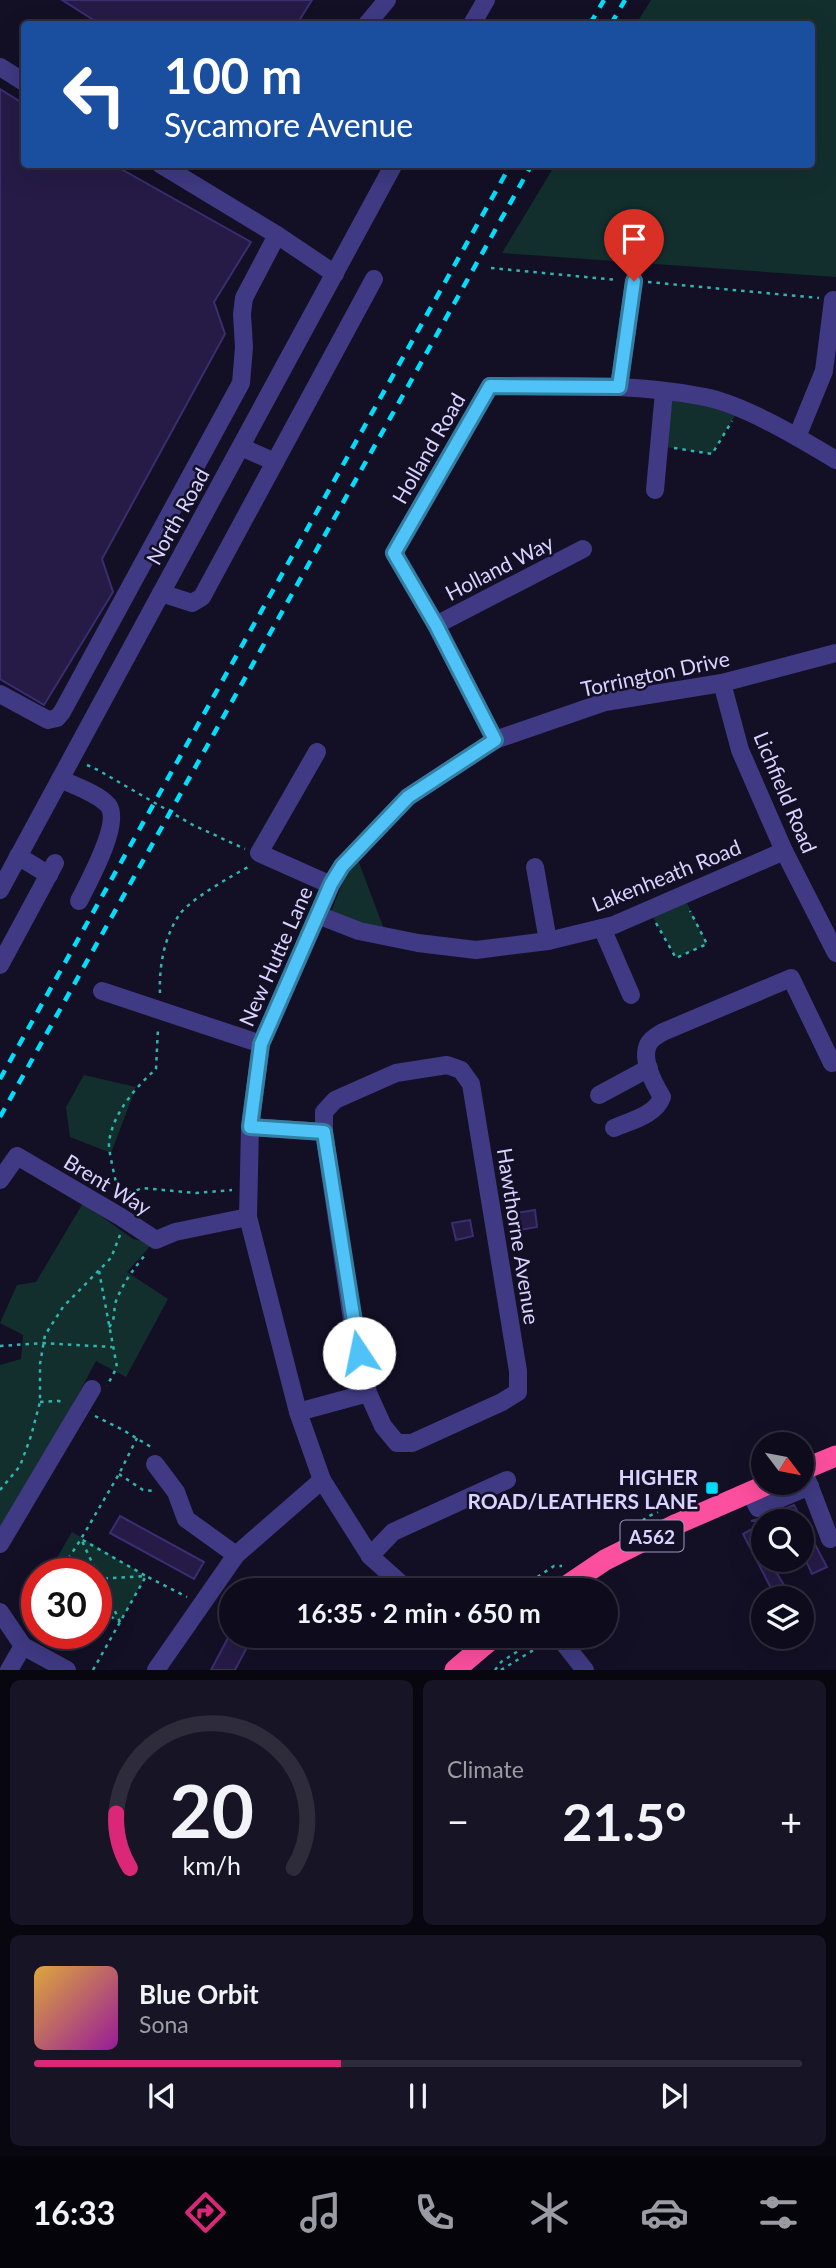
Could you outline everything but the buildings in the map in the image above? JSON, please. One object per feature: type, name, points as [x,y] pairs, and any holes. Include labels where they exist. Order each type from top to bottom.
[{"type":"highway","points":[[814,1469],[836,1456]]},
{"type":"highway","name":"A562","points":[[578,1578],[605,1560],[665,1530],[750,1492]]},
{"type":"highway","points":[[455,1670],[480,1648]]},
{"type":"street","points":[[370,21],[387,0]]},
{"type":"street","points":[[474,21],[486,0]]},
{"type":"street","points":[[0,67],[21,80]]},
{"type":"street","points":[[167,168],[335,274]]},
{"type":"street","name":"North Road","points":[[0,890],[392,168]]},
{"type":"street","points":[[0,694],[48,720],[57,718],[62,712],[241,383],[244,298],[276,235]]},
{"type":"street","points":[[161,593],[192,603],[202,597],[374,279]]},
{"type":"street","points":[[619,387],[634,281]]},
{"type":"street","points":[[797,437],[824,371],[833,300]]},
{"type":"street","name":"Holland Road","points":[[495,740],[436,625],[394,553],[490,386],[619,387],[706,397],[739,409],[797,437],[836,460]]},
{"type":"street","points":[[655,490],[664,392]]},
{"type":"street","points":[[241,447],[275,462]]},
{"type":"street","name":"Holland Way","points":[[436,625],[583,549]]},
{"type":"street","name":"Torrington Drive","points":[[331,884],[342,866],[408,797],[495,740],[605,702],[722,683],[836,653]]},
{"type":"street","name":"Lichfield Road","points":[[722,683],[740,750],[784,851],[836,953]]},
{"type":"street","points":[[317,752],[259,853],[331,884]]},
{"type":"street","points":[[60,779],[93,795],[108,805],[113,814],[97,866],[79,901]]},
{"type":"street","name":"Lakenheath Road","points":[[318,915],[359,931],[418,943],[476,950],[548,941],[614,925],[784,851]]},
{"type":"street","points":[[0,965],[52,869],[18,856]]},
{"type":"street","points":[[535,867],[548,941]]},
{"type":"street","name":"New Hutte Lane","points":[[331,884],[261,1044],[250,1127],[248,1217],[298,1412],[322,1480],[370,1556],[395,1578]]},
{"type":"street","points":[[602,928],[631,995]]},
{"type":"street","points":[[614,1128],[658,1106],[662,1097],[647,1059],[648,1045],[663,1032],[791,978],[830,1043],[832,1063]]},
{"type":"street","points":[[102,991],[261,1044]]},
{"type":"street","name":"Hawthorne Avenue","points":[[324,1132],[324,1112],[335,1100],[396,1073],[447,1065],[461,1070],[471,1084],[518,1371],[518,1391],[502,1402],[412,1443],[397,1443],[383,1426],[368,1393]]},
{"type":"street","points":[[599,1095],[649,1068]]},
{"type":"street","points":[[250,1127],[324,1132],[354,1333],[368,1393],[298,1412]]},
{"type":"street","name":"Brent Way","points":[[0,1180],[17,1156],[156,1240],[175,1232],[248,1217]]},
{"type":"street","points":[[0,1544],[92,1389]]},
{"type":"street","points":[[155,1464],[176,1492],[186,1520],[236,1555]]},
{"type":"street","points":[[370,1556],[393,1532],[507,1479]]},
{"type":"street","points":[[156,1670],[236,1555],[322,1480]]},
{"type":"street","points":[[752,1495],[758,1508],[777,1495]]},
{"type":"street","points":[[813,1495],[831,1539]]},
{"type":"street","points":[[0,1612],[21,1643]]},
{"type":"street","points":[[473,1648],[476,1651]]},
{"type":"street","points":[[568,1648],[585,1670]]},
{"type":"street","points":[[9,1670],[21,1649]]},
{"type":"street","points":[[28,1649],[66,1670]]},
{"type":"path","points":[[491,268],[833,300]]},
{"type":"path","points":[[659,446],[712,454],[739,409]]},
{"type":"path","points":[[98,770],[193,825],[259,853],[254,863],[219,884],[180,913],[165,945],[159,978],[156,1069],[136,1087],[117,1118],[108,1144],[119,1198],[142,1188],[197,1193],[249,1189]]},
{"type":"path","points":[[649,910],[676,958],[707,944],[683,895]]},
{"type":"path","points":[[0,1490],[20,1466],[31,1436],[40,1402],[40,1364],[45,1335],[63,1307],[111,1258],[120,1236],[121,1217]]},
{"type":"path","points":[[109,1327],[113,1324],[115,1304],[127,1280],[156,1240]]},
{"type":"path","points":[[92,1389],[104,1391],[117,1367],[99,1271]]},
{"type":"path","points":[[0,1346],[43,1343],[113,1347]]},
{"type":"path","points":[[40,1402],[59,1401],[137,1438],[151,1447],[155,1464]]},
{"type":"path","points":[[69,1558],[119,1474],[137,1438]]},
{"type":"path","points":[[119,1474],[143,1490],[176,1492]]},
{"type":"path","points":[[0,1481],[4,1485]]},
{"type":"path","points":[[81,1539],[200,1604]]},
{"type":"path","points":[[81,1539],[89,1558]]},
{"type":"path","points":[[112,1578],[145,1576]]},
{"type":"path","points":[[93,1670],[145,1576]]},
{"type":"path","points":[[112,1606],[120,1622]]},
{"type":"path","points":[[112,1617],[120,1622]]},
{"type":"path","points":[[495,1670],[501,1662],[523,1648]]},
{"type":"path","points":[[501,1670],[537,1648]]},
{"type":"green space","points":[[651,0],[836,0],[836,277],[502,253],[553,168],[815,168],[815,21],[638,21]]},
{"type":"green space","points":[[664,392],[739,409],[712,454],[659,446]]},
{"type":"green space","points":[[355,852],[387,937],[328,919]]},
{"type":"green space","points":[[683,895],[707,944],[676,958],[649,910]]},
{"type":"green space","points":[[84,1075],[136,1087],[111,1153],[70,1137],[66,1107]]},
{"type":"green space","points":[[83,1203],[133,1239],[153,1243],[127,1272],[168,1299],[126,1377],[96,1361],[0,1540],[0,1365],[21,1359],[23,1335],[0,1323],[17,1285],[36,1282]]},
{"type":"green space","points":[[72,1532],[146,1576],[120,1622],[112,1618],[112,1558],[57,1558]]},
{"type":"railway","points":[[592,21],[604,0]]},
{"type":"railway","points":[[613,21],[625,0]]},
{"type":"railway","points":[[0,1079],[509,168]]},
{"type":"railway","points":[[0,1117],[530,168]]},
{"type":"place","name":"HIGHER ROAD/LEATHERS LANE","points":[[712,1488]]},
{"type":"route","points":[[359,1353],[324,1132],[250,1127],[261,1044],[331,884],[342,866],[408,797],[495,740],[436,625],[394,553],[490,386],[619,387],[634,281]]}]
